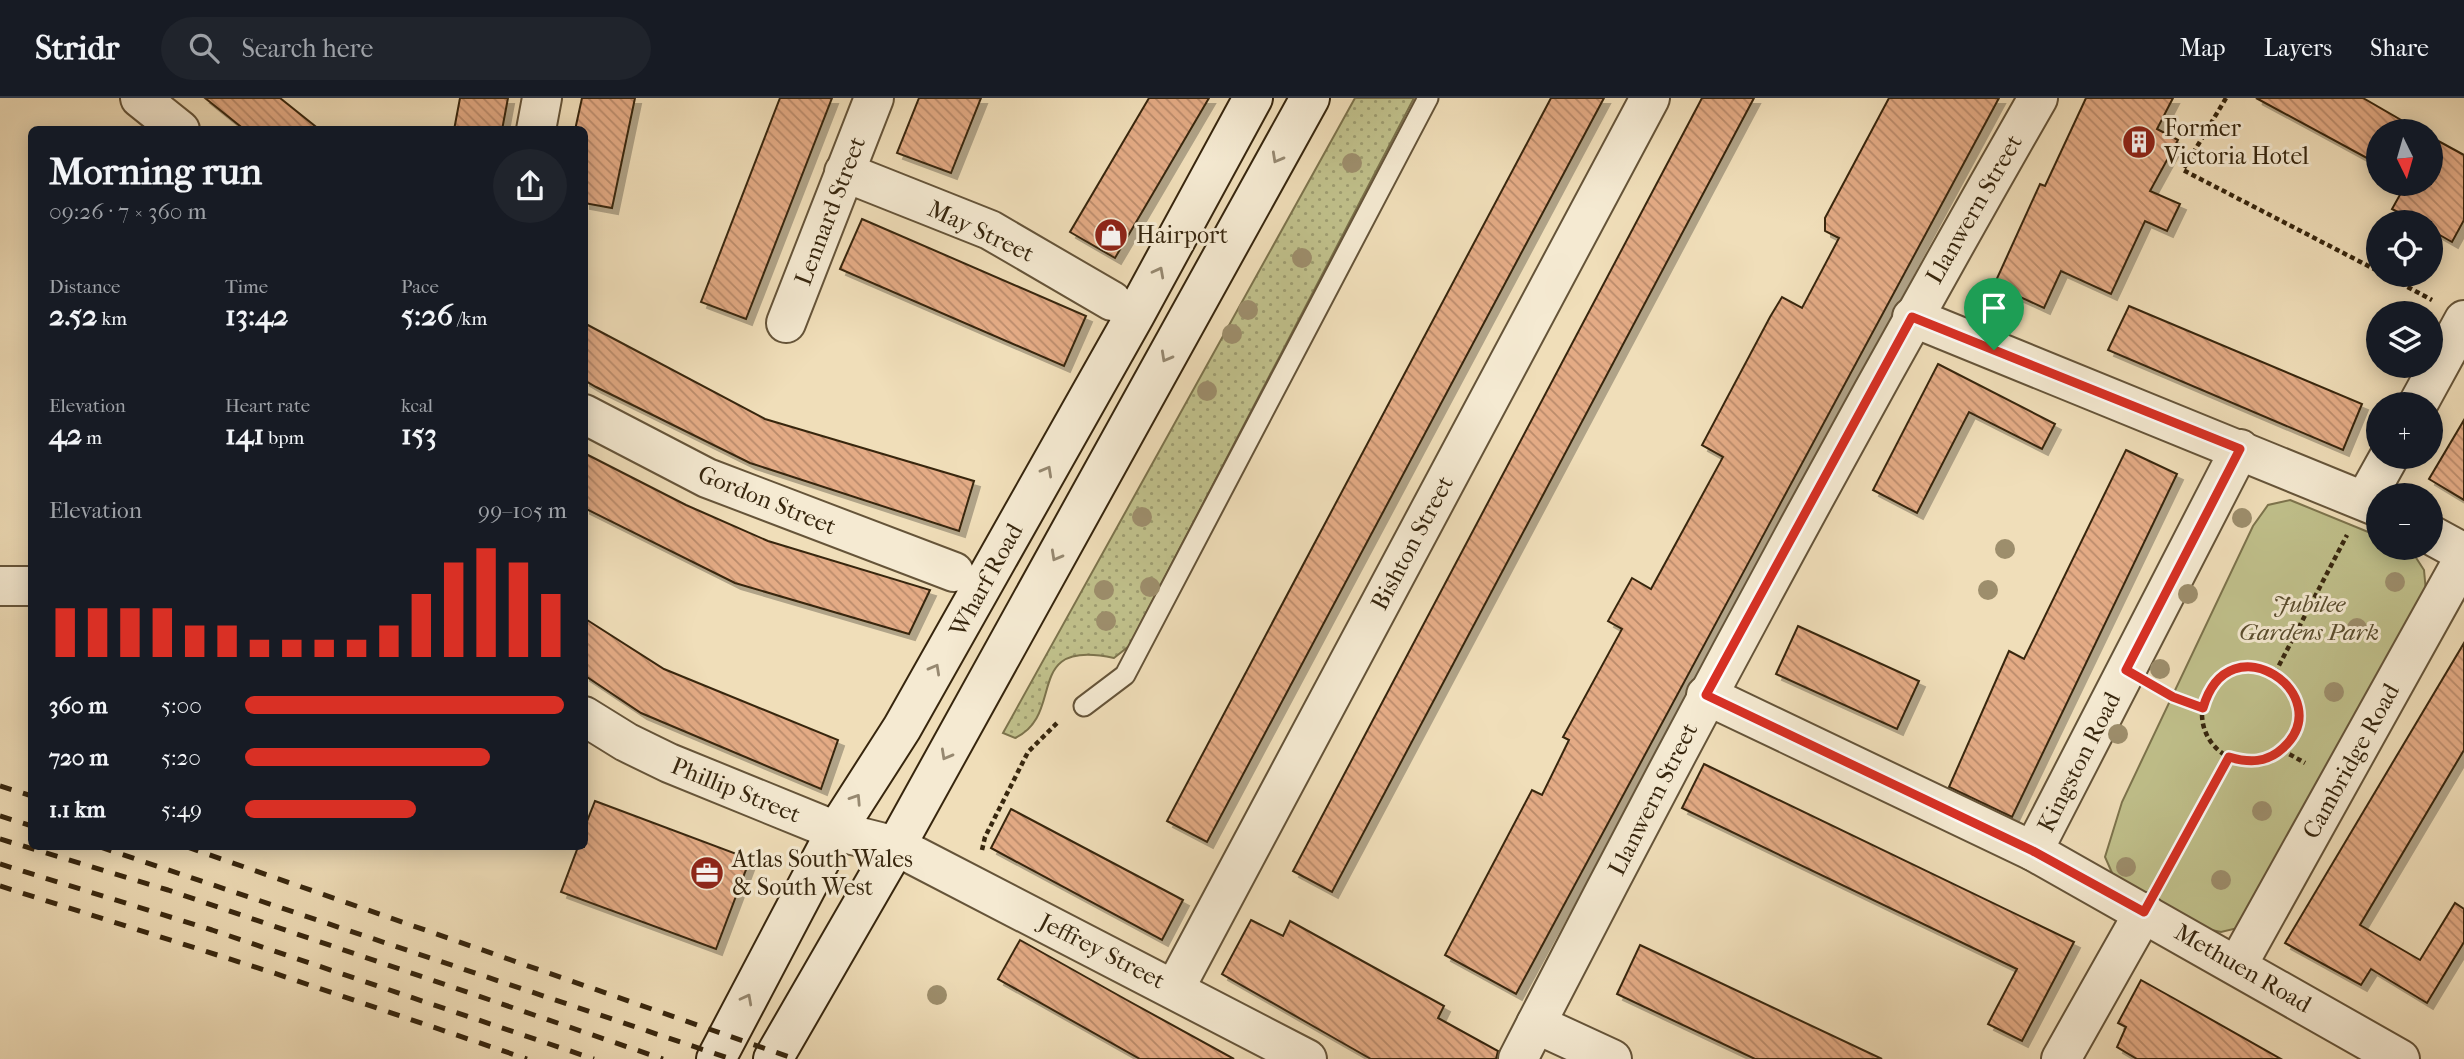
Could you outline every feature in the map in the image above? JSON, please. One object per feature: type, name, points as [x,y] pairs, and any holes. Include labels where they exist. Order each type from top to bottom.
[{"type":"street","points":[[140,98],[175,126]]},
{"type":"street","points":[[537,126],[542,98]]},
{"type":"street","name":"Lennard Street","points":[[786,323],[874,98]]},
{"type":"street","name":"Wharf Road","points":[[716,1059],[836,831],[902,728],[1135,315],[1253,98]]},
{"type":"street","name":"Wharf Road","points":[[773,1059],[895,846],[1310,98]]},
{"type":"street","name":"Bishton Street","points":[[1175,988],[1650,98]]},
{"type":"street","name":"Llanwern Street","points":[[1536,1024],[1706,695],[1912,317],[2038,98]]},
{"type":"street","name":"May Street","points":[[844,172],[990,230],[1112,301]]},
{"type":"street","points":[[2422,392],[2453,312]]},
{"type":"street","points":[[1912,317],[2366,501]]},
{"type":"street","name":"Gordon Street","points":[[588,416],[707,478],[954,572]]},
{"type":"street","name":"Kingston Road","points":[[2033,851],[2240,449]]},
{"type":"street","points":[[2443,543],[2464,556]]},
{"type":"street","name":"Cambridge Road","points":[[2238,964],[2464,556]]},
{"type":"street","points":[[0,586],[28,586]]},
{"type":"street","name":"Methuen Road","points":[[1706,695],[2033,851],[2238,964],[2400,1059]]},
{"type":"street","name":"Phillip Street","points":[[588,719],[625,742],[669,763],[836,831],[895,846]]},
{"type":"street","name":"Jeffrey Street","points":[[895,846],[1175,988],[1307,1059]]},
{"type":"street","points":[[2061,1059],[2144,912]]},
{"type":"street","points":[[1518,1059],[1536,1024],[1612,1059]]},
{"type":"lane","points":[[1084,706],[1125,675],[1428,98]]},
{"type":"path","points":[[2226,98],[2183,170],[2366,265]]},
{"type":"path","points":[[2407,287],[2453,312]]},
{"type":"path","points":[[2275,673],[2366,514]]},
{"type":"path","points":[[2243,667],[2259,667],[2275,673],[2287,683],[2296,698],[2299,714],[2296,730],[2287,744],[2275,756],[2260,761],[2229,757],[2208,737],[2203,708],[2207,694],[2227,672],[2243,667]]},
{"type":"path","points":[[2126,670],[2173,697],[2203,708]]},
{"type":"path","points":[[981,854],[985,837],[1028,752],[1057,722],[1084,706]]},
{"type":"path","points":[[2144,912],[2229,757]]},
{"type":"green space","points":[[1355,98],[1414,98],[1129,646],[1114,658],[1085,655],[1067,659],[1056,668],[1039,713],[1030,727],[1015,738],[1003,733]]},
{"type":"green space","name":"Jubilee Gardens Park","points":[[2290,500],[2366,531],[2366,560],[2418,560],[2424,570],[2426,592],[2238,928],[2221,932],[2193,926],[2113,875],[2105,857],[2122,802],[2253,526],[2268,505]]},
{"type":"building","points":[[205,98],[280,98],[315,126],[240,126]]},
{"type":"building","points":[[460,98],[508,98],[503,126],[455,126]]},
{"type":"building","points":[[582,98],[635,98],[612,208],[588,204],[588,126],[576,126]]},
{"type":"building","points":[[780,98],[832,98],[746,319],[701,302]]},
{"type":"building","points":[[919,98],[981,98],[951,173],[897,153]]},
{"type":"building","points":[[1149,98],[1209,98],[1115,258],[1070,232]]},
{"type":"building","points":[[1551,98],[1604,98],[1207,842],[1167,821]]},
{"type":"building","points":[[1702,98],[1754,98],[1332,892],[1293,871]]},
{"type":"building","points":[[1889,98],[1999,98],[1516,994],[1445,955],[1532,790],[1542,795],[1569,740],[1563,737],[1622,629],[1608,621],[1632,578],[1651,589],[1723,457],[1702,445],[1770,317],[1782,297],[1802,308],[1839,238],[1825,231],[1825,218]]},
{"type":"building","points":[[2086,98],[2173,98],[2157,129],[2178,140],[2150,191],[2180,204],[2167,231],[2145,221],[2111,294],[2061,271],[2044,308],[1994,285],[2040,184],[2045,186]]},
{"type":"building","points":[[2256,98],[2363,98],[2399,119],[2366,119],[2366,158]]},
{"type":"building","points":[[2443,144],[2464,155],[2464,220],[2452,242],[2443,237],[2443,210],[2392,209],[2399,196],[2443,196]]},
{"type":"building","points":[[862,219],[1086,316],[1064,366],[840,269]]},
{"type":"building","points":[[2129,306],[2362,404],[2343,450],[2108,350]]},
{"type":"building","points":[[588,325],[765,419],[974,481],[959,531],[750,463],[588,382]]},
{"type":"building","points":[[1938,364],[2055,424],[2042,449],[1969,412],[1917,513],[1873,490]]},
{"type":"building","points":[[2464,420],[2464,500],[2443,487],[2443,483],[2429,479],[2435,469],[2443,469],[2443,455]]},
{"type":"building","points":[[2126,450],[2177,474],[2012,817],[1949,787],[2009,651],[2024,659]]},
{"type":"building","points":[[588,455],[686,505],[768,541],[930,590],[909,634],[735,583],[588,510]]},
{"type":"building","points":[[588,621],[664,669],[838,740],[821,789],[641,713],[588,678]]},
{"type":"building","points":[[1798,626],[1919,681],[1897,729],[1776,674]]},
{"type":"building","points":[[2464,643],[2464,750],[2360,925],[2420,960],[2455,903],[2464,909],[2464,942],[2427,1003],[2371,969],[2361,985],[2285,943]]},
{"type":"building","points":[[1704,764],[2074,942],[2022,1041],[1988,1024],[2017,969],[1682,808]]},
{"type":"building","points":[[595,801],[750,859],[716,949],[561,892],[577,850],[588,850],[588,819]]},
{"type":"building","points":[[1011,809],[1183,900],[1162,940],[991,848]]},
{"type":"building","points":[[1251,920],[1283,936],[1290,921],[1444,1006],[1438,1018],[1498,1051],[1496,1059],[1371,1059],[1341,1042],[1222,974]]},
{"type":"building","points":[[1020,940],[1234,1059],[1140,1059],[998,979]]},
{"type":"building","points":[[1640,945],[1882,1059],[1755,1059],[1617,994]]},
{"type":"building","points":[[2141,980],[2281,1059],[2137,1059],[2117,1047],[2126,1027],[2118,1023]]},
{"type":"railway","points":[[0,786],[28,795]]},
{"type":"railway","points":[[0,816],[28,825]]},
{"type":"railway","points":[[0,839],[28,848]]},
{"type":"railway","points":[[36,850],[168,890],[663,1059]]},
{"type":"railway","points":[[109,850],[731,1059]]},
{"type":"railway","points":[[196,850],[795,1059]]},
{"type":"railway","points":[[0,864],[212,930],[594,1059]]},
{"type":"railway","points":[[0,886],[274,973],[527,1059]]},
{"type":"place","name":"Former Victoria Hotel","points":[[2139,142]]},
{"type":"place","name":"Hairport","points":[[1111,235]]},
{"type":"place","name":"Atlas South Wales & South West","points":[[707,873]]},
{"type":"route","points":[[1912,317],[1994,350],[2240,449],[2126,670],[2173,697],[2203,708],[2215,681],[2227,672],[2243,667],[2259,667],[2275,673],[2287,683],[2296,698],[2299,714],[2296,730],[2275,756],[2260,761],[2243,762],[2229,757],[2144,912],[2033,851],[1706,695],[1912,317]]}]
